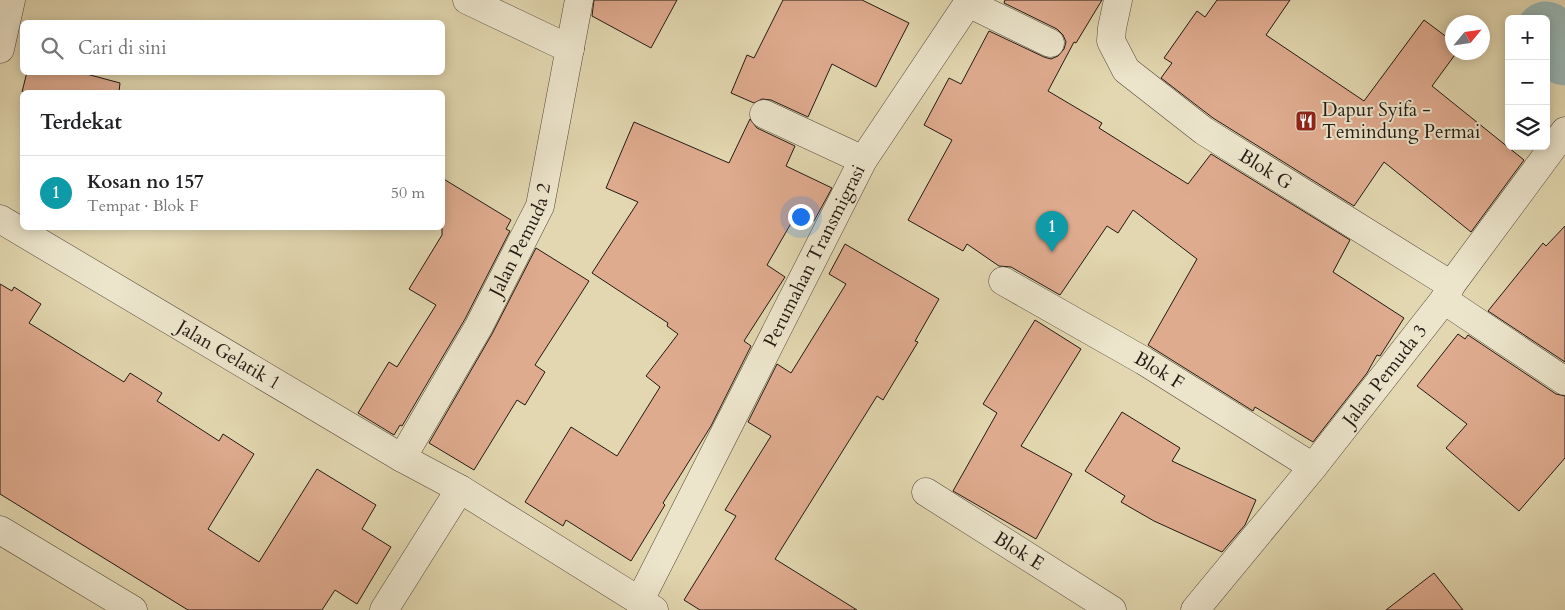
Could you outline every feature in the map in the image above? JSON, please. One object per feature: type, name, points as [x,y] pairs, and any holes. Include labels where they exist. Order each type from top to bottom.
[{"type":"street","points":[[0,49],[11,0]]},
{"type":"street","points":[[468,0],[570,49]]},
{"type":"street","name":"Jalan Pemuda 2","points":[[402,458],[479,326],[540,206],[579,0]]},
{"type":"street","name":"Blok G","points":[[1118,0],[1111,41],[1126,70],[1204,131],[1447,292],[1565,381]]},
{"type":"street","name":"Perumahan Transmigrasi","points":[[647,606],[863,160],[965,2],[1050,42]]},
{"type":"street","points":[[764,114],[863,160]]},
{"type":"street","name":"Jalan Pemuda 3","points":[[1195,610],[1313,467],[1447,292],[1562,136]]},
{"type":"street","name":"Jalan Gelatik 1","points":[[0,219],[402,458],[460,489],[647,606]]},
{"type":"street","name":"Blok F","points":[[1002,281],[1144,361],[1313,467]]},
{"type":"street","points":[[384,610],[460,489]]},
{"type":"street","name":"Blok E","points":[[926,492],[1112,610]]},
{"type":"street","points":[[0,530],[133,610]]},
{"type":"building","points":[[594,0],[677,0],[651,48],[592,16]]},
{"type":"building","points":[[783,0],[862,0],[909,23],[876,87],[832,64],[808,117],[771,100],[762,99],[754,103],[731,93],[747,55],[754,58]]},
{"type":"building","points":[[1005,0],[1102,0],[1076,43],[1074,42],[1048,91],[1102,123],[1099,128],[1188,184],[1211,154],[1350,240],[1333,272],[1404,318],[1380,356],[1377,355],[1367,373],[1313,442],[1255,407],[1253,411],[1148,345],[1197,259],[1133,210],[1118,233],[1107,226],[1060,295],[1011,267],[999,266],[967,244],[963,251],[908,220],[952,140],[924,125],[949,78],[961,84],[989,31],[1051,59],[1058,56],[1064,49],[1066,42],[1063,35],[1057,29],[1004,3]]},
{"type":"building","points":[[1217,0],[1290,0],[1266,35],[1364,101],[1424,20],[1445,36],[1445,60],[1451,60],[1432,86],[1505,145],[1505,150],[1512,150],[1524,160],[1471,232],[1384,162],[1354,206],[1213,118],[1161,78],[1172,63],[1164,58],[1197,11],[1205,17]]},
{"type":"building","points":[[26,75],[90,75],[120,83],[119,90],[22,90]]},
{"type":"building","points":[[750,119],[757,128],[795,146],[786,166],[832,188],[814,221],[797,213],[767,265],[785,277],[744,341],[751,346],[711,426],[663,503],[665,505],[631,561],[566,520],[563,526],[525,502],[571,427],[617,456],[660,387],[646,376],[678,334],[667,326],[668,323],[592,273],[638,202],[606,188],[634,122],[729,163]]},
{"type":"building","points":[[445,180],[511,220],[506,229],[510,231],[465,319],[402,426],[400,425],[394,435],[358,413],[389,362],[397,367],[436,305],[409,289],[442,235],[442,230],[445,230]]},
{"type":"building","points":[[1565,226],[1565,362],[1488,311],[1543,243],[1546,246]]},
{"type":"building","points":[[845,244],[939,299],[915,341],[918,342],[883,400],[877,396],[775,559],[857,610],[700,610],[684,600],[736,516],[725,510],[771,436],[748,422],[777,364],[791,373],[846,284],[829,274]]},
{"type":"building","points":[[536,248],[589,281],[535,365],[545,372],[525,405],[517,400],[474,470],[429,443],[492,334]]},
{"type":"building","points":[[0,284],[12,291],[14,287],[41,304],[29,323],[124,382],[130,373],[162,393],[157,401],[219,441],[223,434],[254,454],[208,529],[259,562],[317,469],[376,505],[362,529],[391,547],[357,604],[335,590],[322,610],[188,610],[0,494]]},
{"type":"building","points":[[1035,320],[1081,349],[1021,446],[1072,474],[1036,539],[953,491],[997,413],[983,404]]},
{"type":"building","points":[[1458,334],[1465,339],[1468,335],[1556,394],[1565,396],[1565,458],[1519,511],[1446,448],[1467,424],[1417,386]]},
{"type":"building","points":[[1122,412],[1180,448],[1172,461],[1256,500],[1245,525],[1222,552],[1154,521],[1121,502],[1125,496],[1085,471]]},
{"type":"building","points":[[1434,573],[1463,610],[1386,610]]},
{"type":"waterway","points":[[1550,37],[1565,55]]},
{"type":"place","name":"Dapur Syifa - Temindung Permai","points":[[1306,121]]},
{"type":"place","name":"Kosan no 157","points":[[1052,252]]}]
